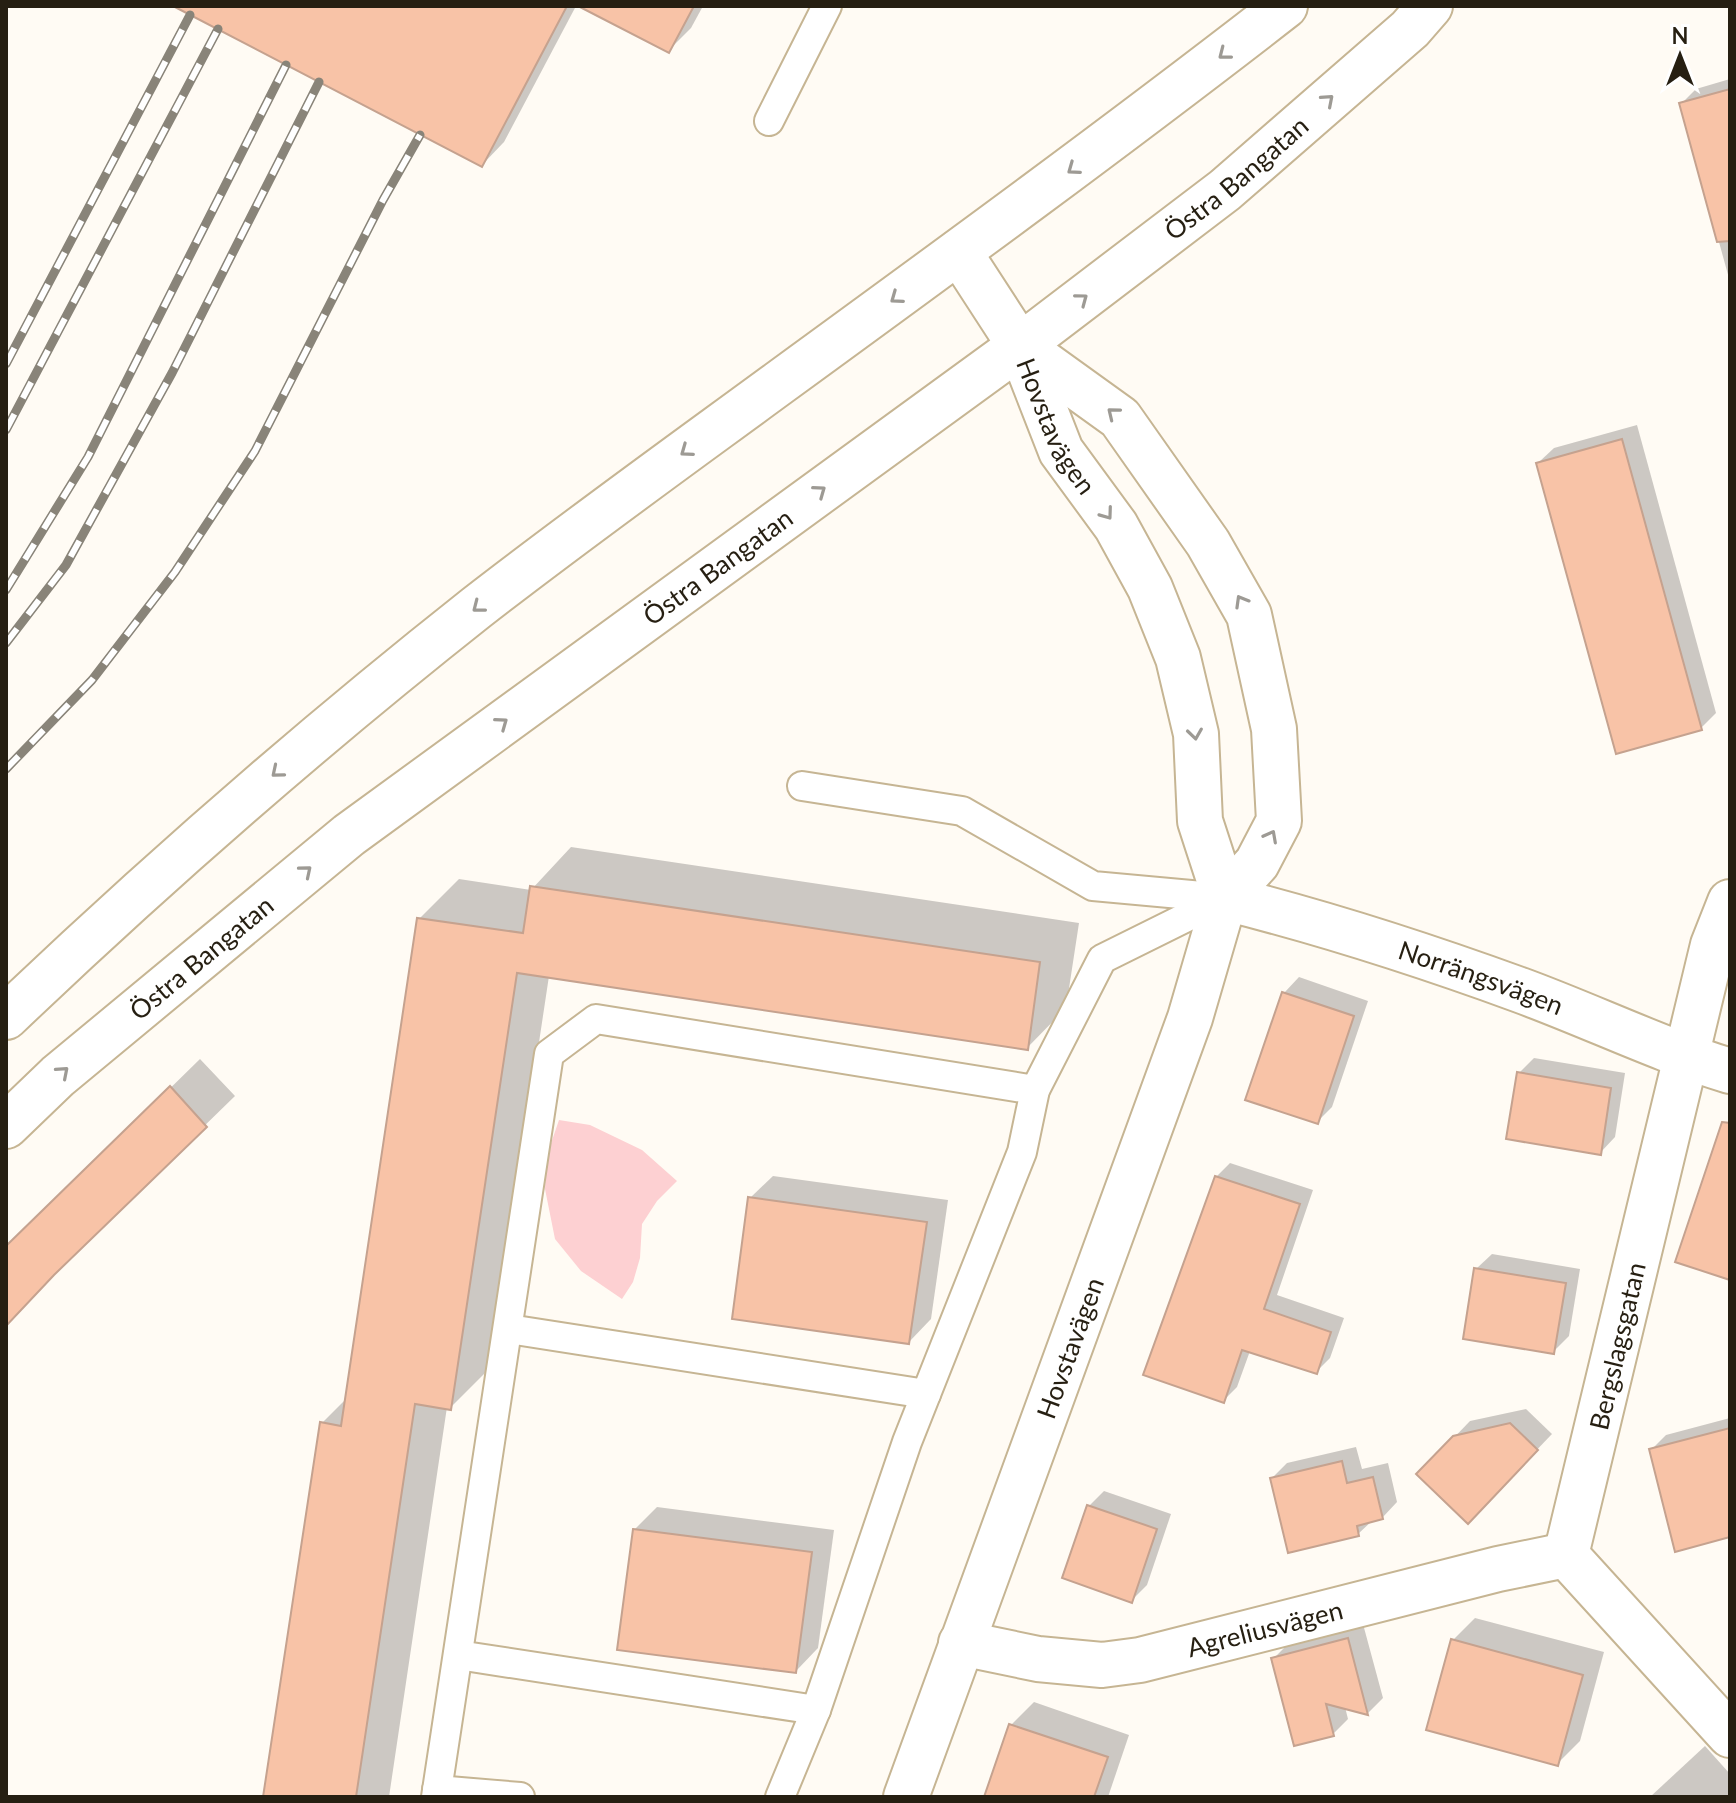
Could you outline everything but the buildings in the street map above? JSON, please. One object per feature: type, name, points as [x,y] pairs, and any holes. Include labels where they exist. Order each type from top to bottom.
[{"type":"street","points":[[6,1017],[197,840],[466,616],[631,491],[1135,122],[1285,6]]},
{"type":"street","name":"Östra Bangatan","points":[[6,1126],[58,1076],[349,835],[1020,346],[1225,190],[1410,29],[1430,6]]},
{"type":"street","points":[[959,252],[1020,346]]},
{"type":"street","name":"Hovstavägen","points":[[1020,346],[1061,451],[1116,526],[1150,588],[1178,658],[1196,734],[1200,821],[1225,898]]},
{"type":"street","name":"Hovstavägen","points":[[906,1797],[1190,1018],[1225,898],[1257,863],[1279,821],[1274,729],[1249,615],[1208,543],[1120,418],[1020,346]]},
{"type":"street","name":"Norrängsvägen","points":[[1225,898],[1320,922],[1521,991],[1685,1058],[1730,1071]]},
{"type":"street","name":"Bergslagsgatan","points":[[1566,1555],[1713,945],[1730,902]]},
{"type":"street","points":[[1566,1555],[1730,1735]]},
{"type":"street","name":"Agreliusvägen","points":[[961,1643],[1038,1659],[1089,1664],[1140,1660],[1498,1569],[1566,1555]]},
{"type":"lane","points":[[769,121],[827,6]]},
{"type":"lane","points":[[802,786],[962,811],[1093,886],[1225,898]]},
{"type":"lane","points":[[780,1797],[816,1710],[907,1442],[1022,1152],[1035,1090],[1102,959],[1225,898]]},
{"type":"lane","points":[[520,1797],[436,1794],[549,1054],[596,1019],[1035,1090]]},
{"type":"lane","points":[[509,1329],[926,1394]]},
{"type":"lane","points":[[458,1655],[816,1710]]},
{"type":"shaded area","points":[[559,1120],[590,1125],[642,1150],[677,1181],[657,1201],[642,1224],[640,1258],[633,1282],[622,1299],[581,1271],[555,1239],[545,1189],[546,1158]]},
{"type":"railway","points":[[6,364],[190,15]]},
{"type":"railway","points":[[6,430],[218,29]]},
{"type":"railway","points":[[6,590],[88,457],[286,65]]},
{"type":"railway","points":[[6,643],[66,565],[172,373],[319,82]]},
{"type":"railway","points":[[6,769],[92,680],[175,572],[255,451],[383,200],[420,135]]}]
